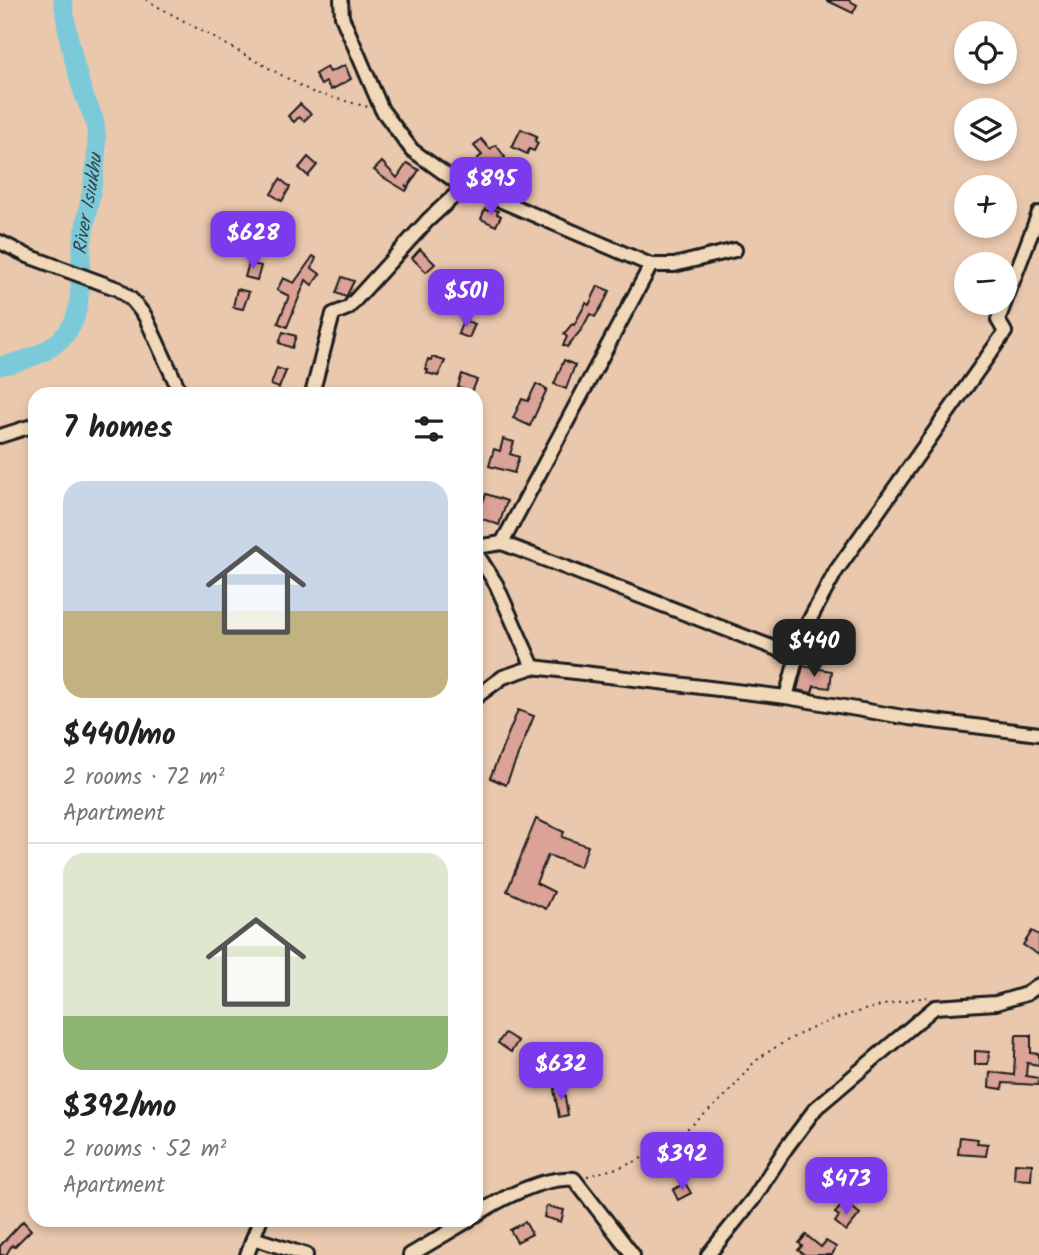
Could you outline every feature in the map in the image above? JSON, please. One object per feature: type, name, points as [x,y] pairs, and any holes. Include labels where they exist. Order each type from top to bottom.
[{"type":"street","points":[[341,0],[342,17],[382,110],[412,150],[465,186],[651,265],[674,265],[735,250]]},
{"type":"street","points":[[314,387],[332,314],[348,308],[428,220],[465,186]]},
{"type":"street","points":[[786,697],[804,630],[836,570],[1006,332],[998,320],[1039,213]]},
{"type":"street","points":[[0,242],[118,289],[132,300],[145,316],[178,387]]},
{"type":"street","points":[[502,543],[651,265]]},
{"type":"street","points":[[0,436],[28,427]]},
{"type":"street","points":[[483,546],[502,543],[795,656]]},
{"type":"street","points":[[483,564],[496,584],[533,667]]},
{"type":"street","points":[[483,692],[503,677],[533,667],[786,697],[909,718],[1039,734]]},
{"type":"street","points":[[708,1255],[754,1198],[816,1108],[935,1007],[996,1003],[1026,994],[1039,985]]},
{"type":"street","points":[[483,1211],[532,1187],[566,1178],[574,1179],[632,1255]]},
{"type":"street","points":[[247,1255],[257,1227]]},
{"type":"street","points":[[410,1255],[457,1227]]},
{"type":"street","points":[[253,1238],[306,1255]]},
{"type":"path","points":[[146,0],[312,92],[382,110]]},
{"type":"path","points":[[574,1179],[639,1160],[681,1133],[727,1095],[755,1061],[790,1040],[839,1017],[885,1003],[935,996]]},
{"type":"building","points":[[826,0],[848,0],[857,5],[853,13]]},
{"type":"building","points":[[345,65],[351,79],[331,90],[326,82],[321,85],[315,74],[327,67],[330,72]]},
{"type":"building","points":[[300,104],[311,114],[304,121],[299,117],[294,122],[288,116]]},
{"type":"building","points":[[521,129],[537,136],[535,141],[538,143],[534,151],[529,149],[527,154],[512,147]]},
{"type":"building","points":[[481,139],[490,149],[496,145],[505,157],[480,176],[474,175],[478,158],[482,155],[474,146]]},
{"type":"building","points":[[308,157],[317,165],[308,176],[299,168]]},
{"type":"building","points":[[382,162],[397,178],[407,163],[419,170],[408,187],[405,185],[408,188],[406,191],[374,170]]},
{"type":"building","points":[[280,179],[290,187],[282,201],[271,194]]},
{"type":"building","points":[[490,208],[498,211],[497,214],[501,216],[496,226],[481,219],[485,209],[488,211]]},
{"type":"building","points":[[239,230],[255,236],[252,244],[236,239]]},
{"type":"building","points":[[277,236],[289,241],[284,252],[272,248]]},
{"type":"building","points":[[420,249],[435,264],[426,272],[412,258]]},
{"type":"building","points":[[313,256],[316,258],[312,268],[320,274],[312,285],[306,280],[287,327],[278,323],[289,296],[277,290],[283,278],[294,283]]},
{"type":"building","points":[[249,263],[261,266],[257,280],[245,277]]},
{"type":"building","points":[[342,277],[354,281],[346,297],[336,293]]},
{"type":"building","points":[[598,286],[610,291],[603,304],[595,317],[590,314],[567,347],[563,345],[567,337],[564,334],[574,325],[586,303],[589,305]]},
{"type":"building","points":[[237,289],[249,292],[243,309],[233,307]]},
{"type":"building","points":[[463,320],[475,324],[469,338],[458,334]]},
{"type":"building","points":[[283,332],[296,336],[292,348],[279,343]]},
{"type":"building","points":[[432,357],[445,361],[438,376],[427,373],[428,370],[425,369],[428,359],[431,360]]},
{"type":"building","points":[[564,360],[575,365],[566,389],[554,384]]},
{"type":"building","points":[[277,368],[286,371],[279,387],[271,385]]},
{"type":"building","points":[[462,374],[477,380],[474,387],[458,387]]},
{"type":"building","points":[[536,384],[547,389],[530,426],[513,418],[522,399],[528,401]]},
{"type":"building","points":[[503,439],[514,442],[510,454],[519,457],[514,473],[489,466],[494,449],[500,451]]},
{"type":"building","points":[[486,494],[507,501],[499,525],[483,519]]},
{"type":"building","points":[[803,666],[832,671],[830,688],[814,686],[812,693],[797,690]]},
{"type":"building","points":[[518,710],[534,716],[506,785],[490,778]]},
{"type":"building","points":[[536,819],[564,832],[562,837],[588,846],[580,867],[548,855],[536,883],[554,892],[546,909],[507,891]]},
{"type":"building","points":[[1032,931],[1039,935],[1039,955],[1023,945]]},
{"type":"building","points":[[505,1033],[518,1041],[511,1052],[498,1043]]},
{"type":"building","points":[[1016,1035],[1031,1035],[1031,1053],[1039,1054],[1039,1065],[1027,1063],[1026,1076],[1039,1078],[1038,1085],[1003,1083],[1002,1089],[989,1087],[990,1072],[1014,1075]]},
{"type":"building","points":[[975,1051],[989,1052],[988,1064],[975,1064]]},
{"type":"building","points":[[563,1087],[568,1115],[559,1117],[554,1089]]},
{"type":"building","points":[[676,1134],[689,1140],[681,1161],[674,1167],[665,1158]]},
{"type":"building","points":[[960,1137],[978,1139],[977,1143],[988,1144],[986,1156],[958,1154]]},
{"type":"building","points":[[1015,1163],[1032,1164],[1031,1180],[1014,1179]]},
{"type":"building","points":[[685,1183],[691,1193],[678,1200],[673,1190]]},
{"type":"building","points":[[842,1205],[846,1208],[849,1205],[860,1214],[846,1231],[835,1222],[839,1216],[835,1213]]},
{"type":"building","points":[[546,1206],[564,1210],[561,1222],[544,1217]]},
{"type":"building","points":[[23,1221],[31,1230],[14,1247],[12,1245],[6,1255],[0,1255],[0,1246]]},
{"type":"building","points":[[525,1222],[532,1234],[517,1242],[510,1230]]},
{"type":"building","points":[[806,1235],[821,1247],[826,1241],[836,1247],[832,1255],[805,1255],[798,1250],[802,1246],[799,1243]]},
{"type":"waterway","name":"River Isiukhu","points":[[0,366],[21,361],[50,348],[66,334],[78,307],[82,246],[95,169],[97,139],[94,120],[73,56],[63,0]]}]
